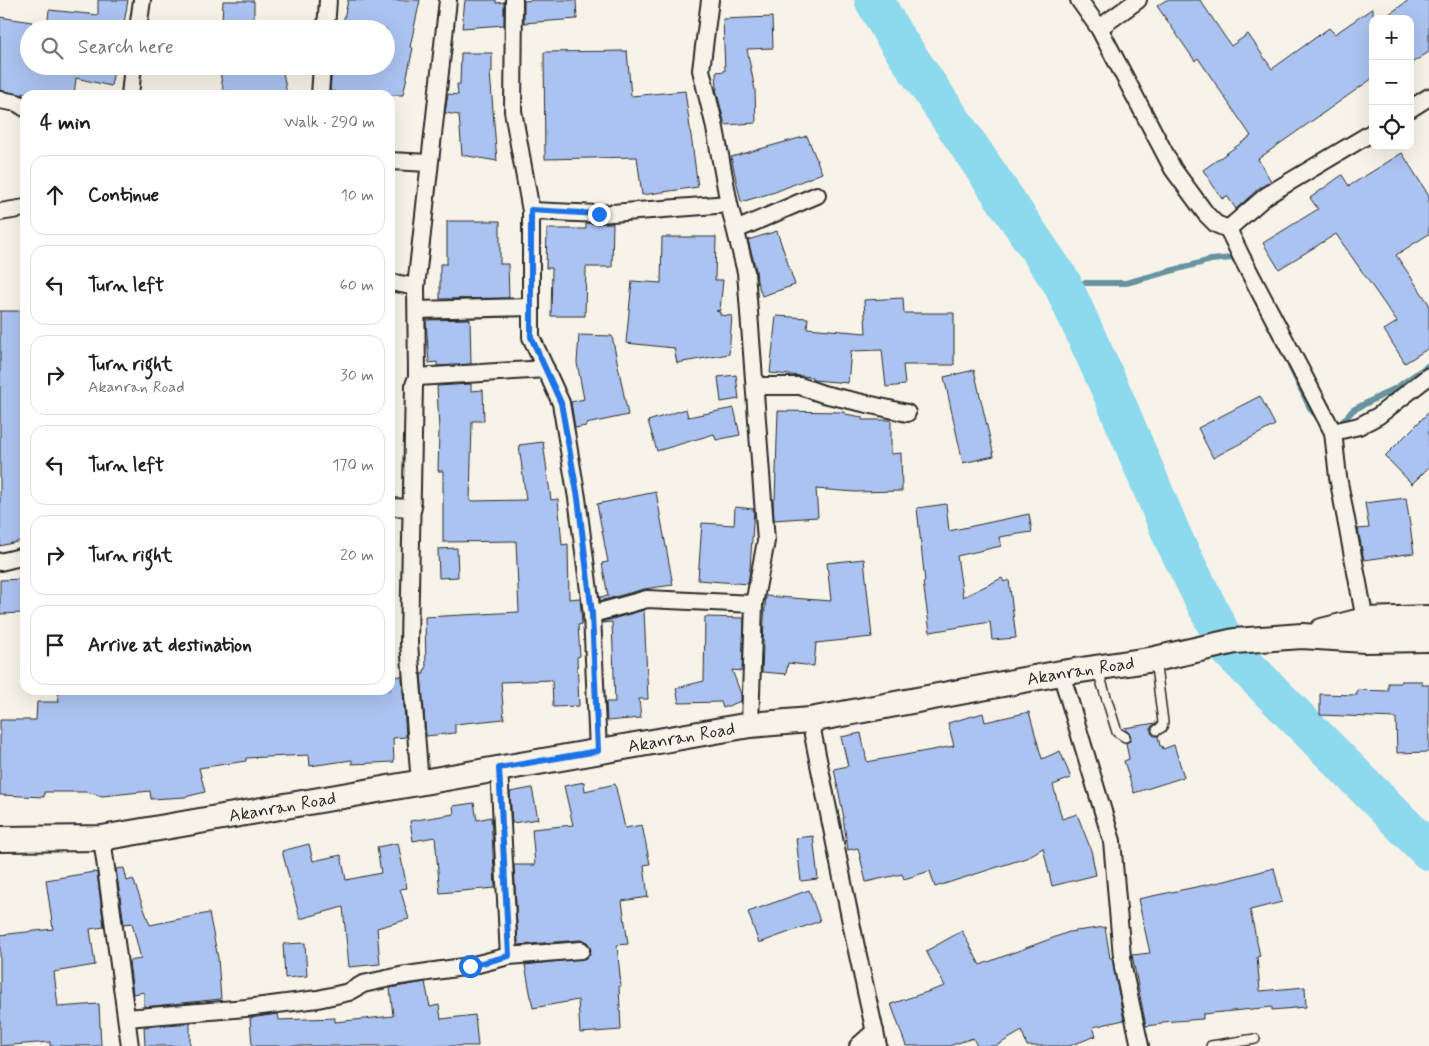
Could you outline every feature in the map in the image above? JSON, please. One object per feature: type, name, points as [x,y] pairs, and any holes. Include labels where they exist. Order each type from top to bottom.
[{"type":"main road","name":"Akanran Road","points":[[1302,636],[1365,620],[1429,618]]},
{"type":"main road","name":"Akanran Road","points":[[0,839],[102,838],[750,725],[810,720],[1061,673],[1155,659],[1203,647],[1262,638],[1302,636],[1365,640],[1429,639]]},
{"type":"street","points":[[139,20],[142,0]]},
{"type":"street","points":[[327,20],[328,0]]},
{"type":"street","points":[[420,784],[409,643],[414,385],[416,377],[418,310],[416,287],[448,0]]},
{"type":"street","points":[[514,0],[514,111],[531,210],[531,337],[561,403],[578,498],[592,614],[598,751]]},
{"type":"street","points":[[710,0],[701,70],[714,123],[728,204],[746,272],[766,540],[754,604],[750,725]]},
{"type":"street","points":[[1079,0],[1099,28],[1173,168],[1206,214],[1216,224],[1228,229],[1333,432],[1338,477],[1365,620]]},
{"type":"street","points":[[1099,28],[1138,0]]},
{"type":"street","points":[[131,90],[132,75]]},
{"type":"street","points":[[320,90],[321,75]]},
{"type":"street","points":[[1414,107],[1429,98]]},
{"type":"street","points":[[0,100],[20,105]]},
{"type":"street","points":[[1228,229],[1266,196],[1369,134]]},
{"type":"street","points":[[395,161],[429,163]]},
{"type":"street","points":[[736,230],[818,195]]},
{"type":"street","points":[[531,210],[599,214],[728,204]]},
{"type":"street","points":[[0,212],[20,209]]},
{"type":"street","points":[[395,283],[416,287]]},
{"type":"street","points":[[418,310],[530,307]]},
{"type":"street","points":[[416,377],[546,369]]},
{"type":"street","points":[[1333,432],[1359,426],[1378,416],[1429,376]]},
{"type":"street","points":[[755,386],[800,386],[824,394],[907,412]]},
{"type":"street","points":[[395,507],[413,508]]},
{"type":"street","points":[[0,562],[20,557]]},
{"type":"street","points":[[592,614],[647,598],[754,604]]},
{"type":"street","points":[[1061,673],[1112,842],[1124,968],[1140,1046]]},
{"type":"street","points":[[810,720],[876,1039],[858,1046]]},
{"type":"street","points":[[499,768],[509,956]]},
{"type":"street","points":[[102,838],[130,1046]]},
{"type":"street","points":[[127,1018],[246,1008],[318,998],[349,992],[363,984],[400,976],[470,966],[509,956],[580,950]]},
{"type":"lane","points":[[1155,659],[1163,722],[1162,727],[1157,730]]},
{"type":"lane","points":[[1097,668],[1117,732],[1125,737]]},
{"type":"lane","points":[[1212,1046],[1255,1039]]},
{"type":"building","points":[[98,0],[128,0],[125,20],[48,20],[49,10],[98,15]]},
{"type":"building","points":[[348,0],[420,0],[410,47],[413,48],[403,95],[395,95],[395,90],[330,90],[331,75],[395,75],[395,20],[344,20]]},
{"type":"building","points":[[465,0],[496,0],[496,3],[504,2],[504,25],[462,28]]},
{"type":"building","points":[[576,0],[577,19],[524,23],[524,1]]},
{"type":"building","points":[[1166,0],[1200,0],[1231,46],[1248,34],[1272,69],[1329,28],[1335,34],[1373,8],[1373,15],[1369,15],[1369,81],[1258,159],[1271,181],[1259,188],[1236,209],[1227,196],[1222,199],[1203,170],[1251,136],[1198,58],[1195,61],[1157,6]]},
{"type":"building","points":[[1409,0],[1429,0],[1429,52],[1414,61],[1414,15],[1388,15]]},
{"type":"building","points":[[223,1],[254,1],[254,20],[222,20]]},
{"type":"building","points":[[0,17],[20,20],[20,75],[113,75],[111,86],[76,78],[75,90],[20,90],[20,94],[0,90]]},
{"type":"building","points":[[772,17],[773,48],[747,49],[755,90],[756,123],[725,125],[716,89],[716,72],[725,71],[723,19]]},
{"type":"building","points":[[627,51],[631,96],[685,91],[698,187],[642,195],[637,157],[545,159],[544,52]]},
{"type":"building","points":[[461,53],[492,53],[492,72],[490,72],[497,161],[462,155],[459,115],[445,113],[448,94],[458,95],[457,84],[460,84]]},
{"type":"building","points":[[221,75],[284,75],[286,90],[223,90]]},
{"type":"building","points":[[807,136],[822,173],[775,192],[741,202],[731,157]]},
{"type":"building","points":[[1402,153],[1429,196],[1429,234],[1396,255],[1429,304],[1429,348],[1405,363],[1384,330],[1397,322],[1336,234],[1279,269],[1263,243],[1318,209],[1310,198],[1342,175],[1349,186]]},
{"type":"building","points":[[447,221],[500,221],[500,264],[508,264],[509,298],[440,299],[440,264],[447,264]]},
{"type":"building","points":[[586,223],[613,223],[612,267],[586,267],[585,316],[551,316],[552,268],[546,268],[547,229],[586,229]]},
{"type":"building","points":[[777,231],[795,285],[762,296],[748,240]]},
{"type":"building","points":[[662,237],[716,237],[715,280],[723,280],[720,310],[716,311],[720,312],[720,315],[732,316],[729,354],[677,363],[674,348],[626,343],[632,281],[661,283]]},
{"type":"building","points":[[903,298],[904,313],[954,313],[954,365],[903,365],[905,385],[886,387],[882,350],[851,351],[848,383],[770,373],[776,316],[808,318],[807,328],[866,333],[864,300]]},
{"type":"building","points":[[0,311],[20,311],[20,541],[0,546]]},
{"type":"building","points":[[470,319],[471,364],[437,366],[437,362],[429,363],[426,320]]},
{"type":"building","points":[[579,335],[612,336],[628,415],[575,428],[571,402],[584,399],[577,363]]},
{"type":"building","points":[[974,370],[994,456],[963,463],[944,377]]},
{"type":"building","points":[[736,375],[739,399],[721,402],[718,377]]},
{"type":"building","points":[[471,384],[471,391],[483,390],[484,421],[472,421],[470,501],[526,500],[519,445],[543,442],[551,500],[558,499],[562,545],[568,544],[569,599],[580,598],[582,624],[578,625],[580,656],[577,657],[579,706],[553,707],[552,680],[501,682],[504,719],[455,724],[455,733],[426,736],[421,674],[424,674],[426,669],[425,617],[519,612],[516,541],[443,542],[443,471],[438,471],[437,386]]},
{"type":"building","points":[[1260,396],[1275,425],[1213,458],[1198,428]]},
{"type":"building","points":[[734,408],[740,435],[716,440],[714,434],[657,451],[648,421],[686,409],[688,417]]},
{"type":"building","points":[[778,411],[845,412],[845,414],[862,417],[862,420],[891,420],[891,454],[901,453],[902,491],[855,492],[816,489],[818,517],[774,520],[773,499],[775,499]]},
{"type":"building","points":[[1429,412],[1429,467],[1412,484],[1385,456]]},
{"type":"building","points":[[656,492],[673,585],[644,589],[600,601],[600,597],[608,596],[602,563],[608,562],[597,504]]},
{"type":"building","points":[[1406,498],[1414,553],[1364,560],[1358,529],[1369,528],[1365,503]]},
{"type":"building","points":[[946,504],[949,531],[1029,514],[1032,532],[999,537],[1001,546],[957,556],[963,597],[1002,578],[1004,582],[1009,580],[1016,638],[992,640],[990,622],[930,632],[923,582],[925,582],[917,508]]},
{"type":"building","points":[[735,507],[754,509],[748,584],[698,580],[702,523],[734,525]]},
{"type":"building","points":[[457,548],[458,577],[439,578],[438,549]]},
{"type":"building","points":[[864,559],[872,637],[816,643],[814,666],[788,663],[786,674],[762,672],[766,596],[831,601],[827,563]]},
{"type":"building","points":[[20,579],[20,613],[0,614],[0,580]]},
{"type":"building","points":[[644,610],[648,699],[639,699],[641,718],[607,721],[606,702],[615,702],[612,622],[602,622]]},
{"type":"building","points":[[705,617],[744,618],[742,671],[732,670],[741,694],[741,701],[723,708],[721,702],[679,703],[676,688],[704,681]]},
{"type":"building","points":[[402,676],[406,737],[393,738],[394,762],[352,764],[352,760],[310,766],[309,755],[246,758],[246,761],[199,768],[205,792],[185,797],[151,799],[150,791],[102,796],[86,792],[44,792],[44,797],[0,795],[0,720],[36,720],[37,702],[59,702],[58,695],[395,695],[395,677]]},
{"type":"building","points":[[1401,681],[1422,681],[1422,685],[1429,685],[1429,752],[1397,753],[1396,718],[1320,715],[1320,694],[1357,695],[1357,690],[1388,691],[1388,683],[1401,683]]},
{"type":"building","points":[[1029,712],[1042,759],[1060,751],[1071,778],[1053,785],[1062,819],[1077,814],[1091,850],[1096,875],[1052,886],[1043,848],[1026,858],[935,887],[930,871],[904,879],[902,874],[866,882],[858,848],[848,850],[844,818],[834,769],[848,766],[841,737],[861,733],[867,762],[954,746],[948,723],[983,713],[985,722]]},
{"type":"building","points":[[1156,723],[1151,727],[1151,733],[1154,736],[1158,736],[1160,746],[1163,749],[1174,745],[1184,777],[1134,793],[1124,761],[1129,759],[1126,743],[1130,741],[1131,737],[1124,728]]},
{"type":"building","points":[[584,782],[585,791],[615,784],[625,828],[642,825],[650,864],[644,865],[648,897],[622,901],[628,944],[617,945],[621,986],[619,986],[621,1030],[580,1033],[578,1000],[533,1008],[525,965],[586,958],[590,955],[591,950],[586,941],[580,940],[518,945],[514,865],[535,865],[532,829],[573,825],[564,786]]},
{"type":"building","points":[[532,788],[538,819],[512,823],[510,792]]},
{"type":"building","points":[[474,803],[477,820],[491,817],[495,888],[440,893],[435,837],[413,841],[410,821],[454,814],[453,806]]},
{"type":"building","points":[[813,836],[818,879],[801,881],[796,838]]},
{"type":"building","points":[[398,843],[407,888],[400,889],[409,919],[377,928],[380,964],[349,967],[343,907],[300,919],[282,851],[309,844],[313,861],[341,855],[346,880],[381,873],[377,847]]},
{"type":"building","points":[[124,868],[127,881],[133,879],[150,925],[209,913],[218,958],[221,999],[144,1007],[144,992],[133,994],[129,961],[141,959],[132,923],[124,924],[116,869]]},
{"type":"building","points":[[1274,868],[1282,902],[1250,910],[1260,956],[1257,957],[1260,991],[1305,987],[1306,1007],[1272,1010],[1272,1007],[1203,1014],[1203,1019],[1162,1022],[1162,1024],[1146,1026],[1132,955],[1150,953],[1138,899],[1225,881]]},
{"type":"building","points":[[97,873],[104,927],[90,929],[95,965],[54,972],[58,1007],[99,1004],[101,1046],[50,1046],[50,1042],[0,1046],[0,935],[53,929],[46,880]]},
{"type":"building","points":[[809,890],[820,921],[759,943],[748,912]]},
{"type":"building","points":[[1105,927],[1124,1020],[1093,1027],[1096,1036],[1069,1046],[1027,1046],[1022,1031],[996,1046],[977,1046],[973,1038],[949,1046],[906,1046],[891,1004],[945,986],[926,951],[962,931],[980,965],[1069,932]]},
{"type":"building","points":[[305,943],[307,976],[285,978],[283,944]]},
{"type":"building","points":[[425,982],[430,1007],[439,1005],[441,1019],[475,1015],[478,1046],[252,1046],[250,1018],[278,1014],[279,1020],[335,1018],[335,1022],[393,1016],[390,988]]},
{"type":"building","points":[[190,1023],[190,1046],[145,1046],[144,1027]]},
{"type":"waterway","points":[[874,0],[893,34],[1062,283],[1113,395],[1174,540],[1228,648],[1429,851]]},
{"type":"waterway","points":[[1062,283],[1126,283],[1211,260],[1233,258],[1237,264]]},
{"type":"waterway","points":[[1338,427],[1353,410],[1396,388],[1429,365]]},
{"type":"waterway","points":[[1290,366],[1311,410],[1319,418]]},
{"type":"route","points":[[470,966],[509,956],[499,768],[598,751],[592,614],[578,498],[561,403],[531,337],[530,307],[531,210],[599,214]]}]
